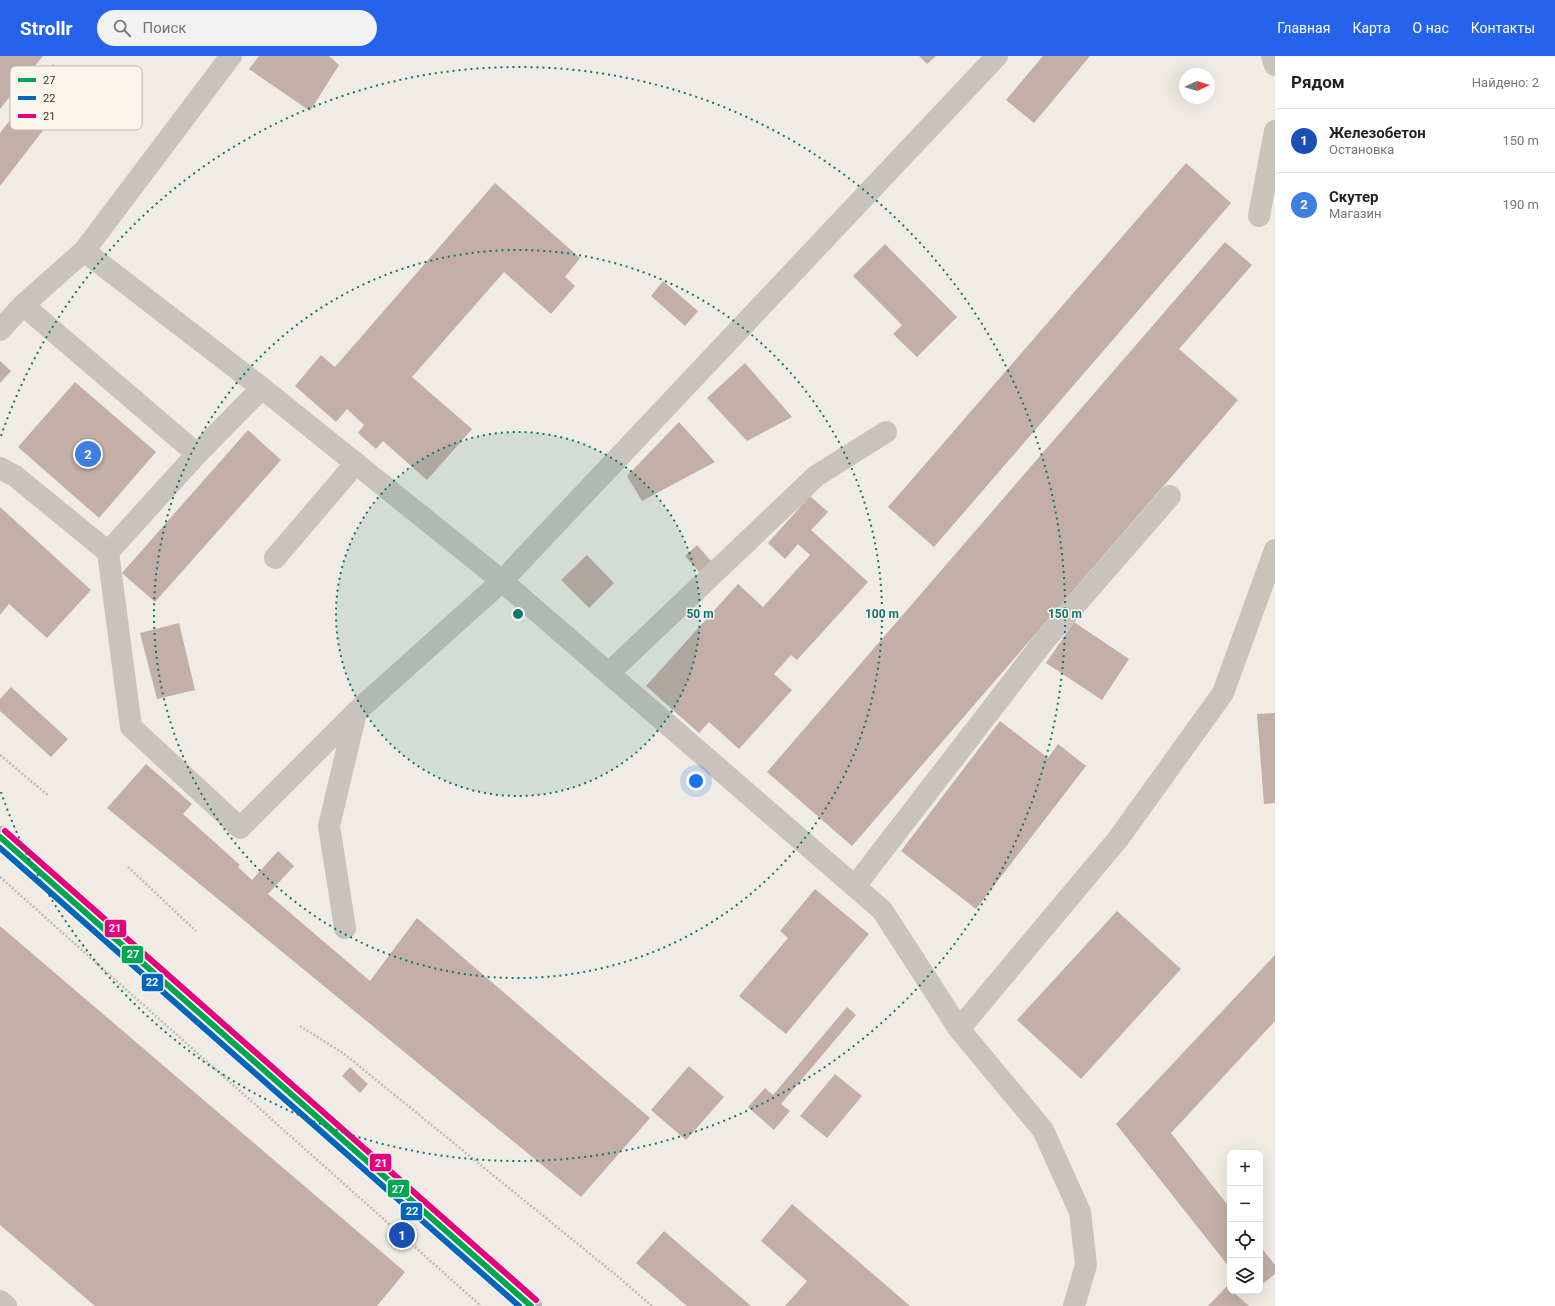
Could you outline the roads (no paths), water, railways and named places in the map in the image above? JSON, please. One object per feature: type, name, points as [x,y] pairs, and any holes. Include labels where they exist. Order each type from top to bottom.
[{"type":"main road","points":[[0,837],[531,1306]]},
{"type":"lane","points":[[0,330],[23,305],[84,251],[231,56]]},
{"type":"lane","points":[[0,468],[15,476],[108,552],[131,727],[240,828],[356,712],[502,581],[997,56]]},
{"type":"lane","points":[[1272,56],[1275,65]]},
{"type":"lane","points":[[1259,216],[1275,131]]},
{"type":"lane","points":[[84,251],[262,388],[502,581],[882,910],[960,1029],[1043,1130],[1080,1212],[1086,1265],[1074,1306]]},
{"type":"lane","points":[[23,305],[197,454]]},
{"type":"lane","points":[[108,552],[197,454],[262,388]]},
{"type":"lane","points":[[609,673],[816,476],[886,432]]},
{"type":"lane","points":[[275,558],[356,463]]},
{"type":"lane","points":[[855,886],[1044,640],[1170,496]]},
{"type":"lane","points":[[960,1029],[1118,839],[1223,693],[1275,550]]},
{"type":"lane","points":[[346,928],[329,826],[356,712]]},
{"type":"lane","points":[[0,1301],[6,1306]]},
{"type":"place","name":"Скутер","points":[[88,454]]},
{"type":"place","name":"Железобетон","points":[[402,1235]]}]
